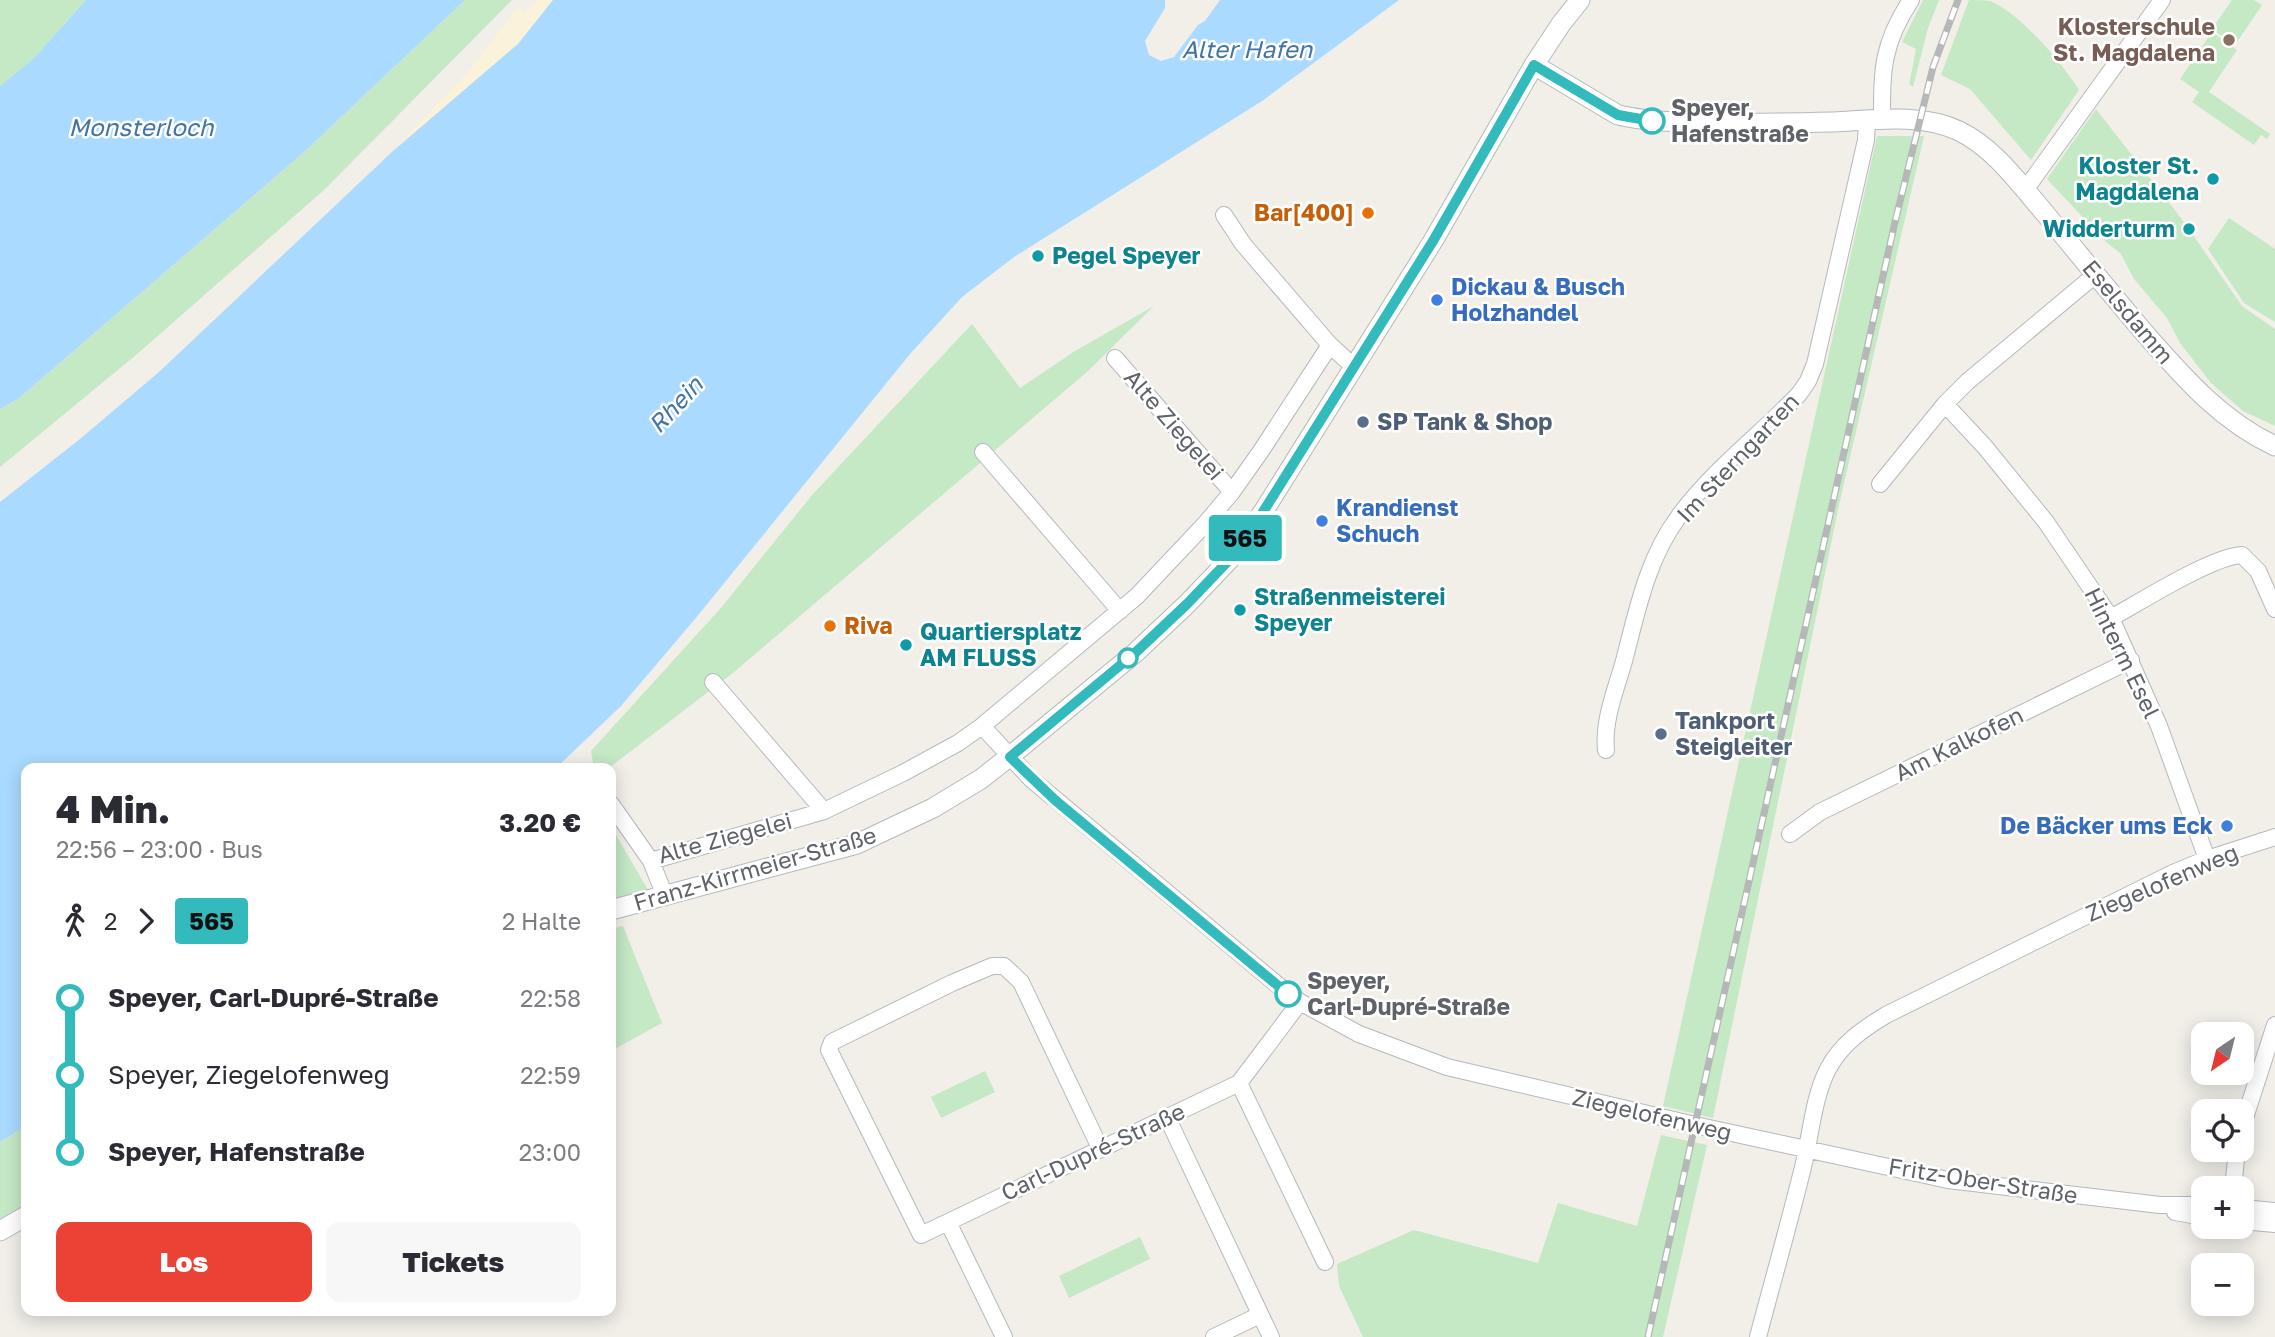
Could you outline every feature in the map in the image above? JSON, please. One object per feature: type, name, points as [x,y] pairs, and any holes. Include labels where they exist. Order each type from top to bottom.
[{"type":"street","name":"Franz-Kirrmeier-Straße","points":[[616,910],[857,844],[933,808],[981,779],[1010,757],[1135,653],[1187,604],[1230,559],[1258,520],[1433,241],[1534,65],[1561,23],[1580,0]]},
{"type":"street","name":"Im Sterngarten","points":[[1606,750],[1607,726],[1638,603],[1662,543],[1677,518],[1712,477],[1799,394],[1815,364],[1866,140],[1875,120],[1889,38],[1911,0]]},
{"type":"street","points":[[2025,190],[2162,0]]},
{"type":"street","name":"Eselsdamm","points":[[1534,65],[1618,115],[1632,118],[1671,122],[1776,124],[1920,120],[1944,125],[1960,132],[1990,153],[2025,190],[2095,275],[2200,394],[2241,428],[2275,446]]},
{"type":"street","points":[[1224,215],[1243,244],[1330,345],[1354,367]]},
{"type":"street","points":[[1880,484],[1945,404],[2095,275]]},
{"type":"street","name":"Alte Ziegelei","points":[[616,811],[651,861],[824,811],[958,743],[1120,611],[1158,575],[1232,492],[1330,345]]},
{"type":"street","name":"Alte Ziegelei","points":[[1115,358],[1232,492]]},
{"type":"street","name":"Hinterm Esel","points":[[1945,404],[2018,486],[2079,568],[2111,618],[2174,764],[2207,859]]},
{"type":"street","points":[[984,453],[1120,611]]},
{"type":"street","points":[[2111,618],[2209,565],[2234,555],[2242,555],[2258,571],[2275,609]]},
{"type":"street","name":"Am Kalkofen","points":[[1790,834],[1820,812],[2131,660]]},
{"type":"street","name":"Alte Ziegelei","points":[[713,682],[824,811]]},
{"type":"street","points":[[982,726],[1010,757]]},
{"type":"street","name":"Ziegelofenweg","points":[[1010,757],[1055,800],[1214,934],[1300,1002],[1359,1034],[1447,1067],[1807,1150],[1819,1091],[1828,1068],[1843,1046],[1861,1030],[2080,917],[2173,873],[2275,837]]},
{"type":"street","points":[[651,861],[665,896]]},
{"type":"street","name":"Carl-Dupré-Straße","points":[[1100,1148],[1021,982],[1004,966],[992,966],[952,983],[832,1042],[829,1050],[920,1235],[1239,1083],[1300,1002]]},
{"type":"street","points":[[2251,1099],[2275,1026]]},
{"type":"street","points":[[1239,1083],[1325,1262]]},
{"type":"street","points":[[1167,1117],[1271,1337]]},
{"type":"street","points":[[1758,1337],[1807,1150]]},
{"type":"street","name":"Fritz-Ober-Straße","points":[[1807,1150],[1948,1180],[2161,1205],[2191,1205]]},
{"type":"street","name":"Fritz-Ober-Straße","points":[[2161,1205],[2178,1214],[2191,1216]]},
{"type":"street","points":[[2254,1209],[2275,1211]]},
{"type":"street","points":[[0,1231],[21,1219]]},
{"type":"street","points":[[948,1222],[1003,1337]]},
{"type":"street","points":[[2254,1222],[2275,1224]]},
{"type":"street","points":[[1214,1337],[1260,1315]]},
{"type":"green space","points":[[0,0],[86,0],[33,59],[0,86]]},
{"type":"green space","points":[[465,0],[512,0],[324,190],[136,355],[0,467],[0,409],[18,399],[304,152]]},
{"type":"green space","points":[[1923,0],[1939,0],[1928,28],[1913,87],[1909,84],[1916,49],[1902,42]]},
{"type":"green space","points":[[1969,0],[1990,1],[2014,16],[2051,53],[2079,90],[2031,160],[1970,89],[1941,75]]},
{"type":"green space","points":[[2232,0],[2254,0],[2262,5],[2235,45],[2212,29]]},
{"type":"green space","points":[[2212,32],[2237,50],[2209,92],[2270,134],[2267,139],[2261,135],[2254,145],[2192,102],[2199,92],[2180,79]]},
{"type":"green space","points":[[2096,109],[2184,222],[2242,306],[2275,329],[2275,426],[2243,411],[2211,383],[2180,343],[2167,318],[2134,279],[2121,254],[2105,241],[2047,179]]},
{"type":"green space","points":[[1877,136],[1924,136],[1839,505],[1713,1118],[1663,1106]]},
{"type":"green space","points":[[2229,218],[2275,249],[2275,322],[2244,303],[2208,249]]},
{"type":"green space","points":[[1154,306],[1087,372],[734,672],[616,763],[593,763],[591,751],[720,609],[813,494],[972,324],[1020,388],[1075,351]]},
{"type":"green space","points":[[616,835],[648,890],[616,900]]},
{"type":"green space","points":[[623,926],[662,1023],[616,1048],[616,928]]},
{"type":"green space","points":[[985,1071],[995,1092],[941,1118],[931,1097]]},
{"type":"green space","points":[[21,1129],[21,1208],[0,1220],[0,1142]]},
{"type":"green space","points":[[1661,1135],[1707,1145],[1663,1337],[1363,1337],[1339,1286],[1337,1264],[1414,1230],[1538,1263],[1558,1203],[1637,1226]]},
{"type":"green space","points":[[1140,1237],[1150,1259],[1069,1298],[1059,1276]]},
{"type":"sand","points":[[538,0],[553,0],[518,44],[393,151],[471,69],[522,2],[520,8],[525,13]]},
{"type":"water","name":"Monsterloch","points":[[86,0],[465,0],[304,152],[18,399],[0,409],[0,86],[33,59]]},
{"type":"water","points":[[553,0],[1165,0],[1165,8],[1145,41],[1149,55],[1161,61],[1174,57],[1220,0],[1399,0],[1262,101],[1014,257],[962,297],[910,354],[621,706],[561,763],[21,763],[21,1129],[0,1142],[0,502],[159,372],[393,151],[518,44]]},
{"type":"railway","points":[[1648,1337],[1895,222],[1933,67],[1958,0]]},
{"type":"bus line","name":"565","points":[[1288,994],[1055,800],[1010,757],[1135,653],[1230,559],[1253,528],[1433,241],[1534,65],[1618,115],[1652,121]]},
{"type":"place","name":"Klosterschule St. Magdalena","points":[[2229,40]]},
{"type":"place","name":"Speyer, Hafenstraße","points":[[1652,121]]},
{"type":"place","name":"Kloster St. Magdalena","points":[[2213,179]]},
{"type":"place","name":"Bar[400]","points":[[1368,213]]},
{"type":"place","name":"Widderturm","points":[[2189,229]]},
{"type":"place","name":"Pegel Speyer","points":[[1038,256]]},
{"type":"place","name":"Dickau & Busch Holzhandel","points":[[1437,300]]},
{"type":"place","name":"SP Tank & Shop","points":[[1363,422]]},
{"type":"place","name":"Krandienst Schuch","points":[[1322,521]]},
{"type":"place","name":"Straßenmeisterei Speyer","points":[[1240,610]]},
{"type":"place","name":"Riva","points":[[830,626]]},
{"type":"place","name":"Quartiersplatz AM FLUSS","points":[[906,645]]},
{"type":"place","name":"Tankport Steigleiter","points":[[1661,734]]},
{"type":"place","name":"De Bäcker ums Eck","points":[[2227,826]]},
{"type":"place","name":"Speyer, Carl-Dupré-Straße","points":[[1288,994]]},
{"type":"water label","name":"Alter Hafen","points":[[1247,50]]},
{"type":"water label","name":"Rhein","points":[[676,405]]}]
